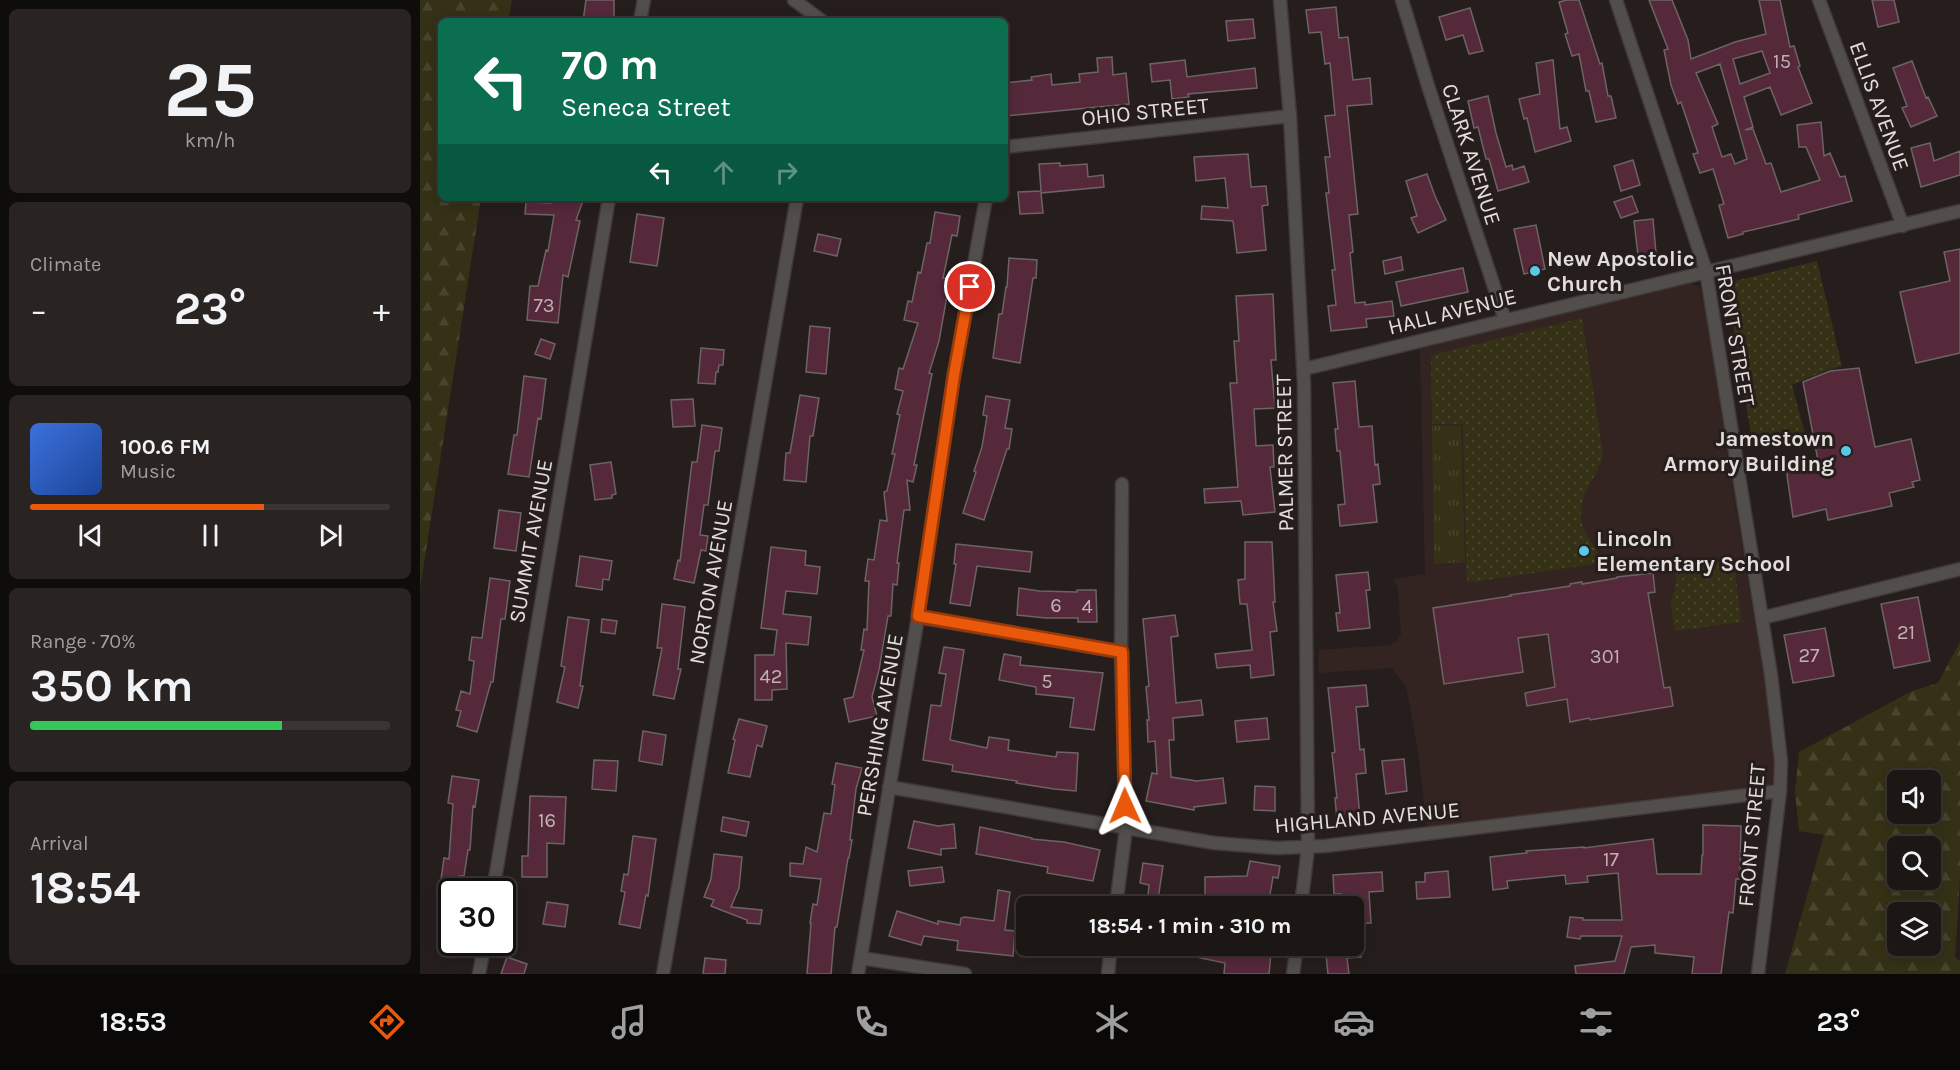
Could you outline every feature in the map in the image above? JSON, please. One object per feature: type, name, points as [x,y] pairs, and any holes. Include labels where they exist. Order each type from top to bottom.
[{"type":"street","points":[[641,18],[644,0]]},
{"type":"street","points":[[794,0],[818,18]]},
{"type":"street","name":"PALMER STREET","points":[[1280,0],[1290,116],[1304,369],[1308,848],[1302,896]]},
{"type":"street","name":"CLARK AVENUE","points":[[1402,0],[1432,101],[1505,320]]},
{"type":"street","name":"FRONT STREET","points":[[1616,0],[1706,271],[1762,618],[1781,761],[1780,791],[1758,974]]},
{"type":"street","name":"ELLIS AVENUE","points":[[1819,0],[1903,226]]},
{"type":"street","name":"OHIO STREET","points":[[1008,147],[1290,116]]},
{"type":"street","name":"SUMMIT AVENUE","points":[[495,878],[608,201]]},
{"type":"street","name":"NORTON AVENUE","points":[[663,974],[796,201]]},
{"type":"street","name":"PERSHING AVENUE","points":[[858,974],[918,616],[954,375],[985,201]]},
{"type":"street","name":"HALL AVENUE","points":[[1304,369],[1960,212]]},
{"type":"street","points":[[1117,896],[1126,828],[1122,652],[1122,484]]},
{"type":"street","points":[[1762,618],[1960,569]]},
{"type":"street","points":[[918,616],[1122,652]]},
{"type":"street","name":"HIGHLAND AVENUE","points":[[889,787],[1214,843],[1277,848],[1308,848],[1780,791]]},
{"type":"street","points":[[479,974],[482,956]]},
{"type":"street","points":[[1108,974],[1110,956]]},
{"type":"street","points":[[1293,974],[1295,956]]},
{"type":"street","points":[[861,958],[965,974]]},
{"type":"shaded area","name":"Lincoln Elementary School","points":[[1689,283],[1699,286],[1705,310],[1771,721],[1774,782],[1768,787],[1427,827],[1418,751],[1406,686],[1392,668],[1318,673],[1319,650],[1390,645],[1395,642],[1401,634],[1398,589],[1394,579],[1425,574],[1420,349]]},
{"type":"green space","points":[[420,0],[512,0],[509,18],[438,18],[438,201],[481,201],[420,589]]},
{"type":"green space","points":[[1817,261],[1842,366],[1792,385],[1805,434],[1753,447],[1726,283]]},
{"type":"green space","points":[[1582,318],[1603,454],[1583,499],[1581,517],[1584,530],[1597,551],[1599,560],[1593,564],[1467,583],[1463,424],[1432,424],[1431,355]]},
{"type":"green space","points":[[1461,425],[1465,562],[1434,564],[1432,426]]},
{"type":"green space","points":[[1734,560],[1741,622],[1675,631],[1671,606],[1676,583],[1675,569]]},
{"type":"green space","points":[[1960,642],[1960,878],[1955,957],[1960,961],[1960,974],[1785,974],[1824,835],[1799,831],[1795,792],[1799,752],[1912,691],[1938,683]]},
{"type":"building","points":[[586,0],[614,0],[614,18],[583,18]]},
{"type":"building","points":[[1579,0],[1600,64],[1602,63],[1608,96],[1611,96],[1616,118],[1596,122],[1589,91],[1586,91],[1579,54],[1572,56],[1565,34],[1568,33],[1559,2]]},
{"type":"building","points":[[1649,0],[1672,0],[1688,40],[1691,59],[1735,42],[1766,34],[1759,0],[1780,0],[1790,47],[1794,46],[1800,66],[1798,67],[1812,103],[1781,115],[1770,87],[1744,97],[1753,127],[1745,130],[1753,129],[1766,164],[1771,163],[1781,192],[1820,180],[1806,147],[1799,147],[1797,125],[1821,122],[1824,156],[1830,153],[1840,177],[1845,176],[1852,201],[1798,215],[1799,219],[1743,232],[1743,234],[1728,238],[1719,205],[1724,204],[1713,169],[1700,173],[1693,154],[1698,153],[1681,102],[1678,104],[1671,85],[1664,50],[1668,49]],"holes":[[[1762,51],[1770,73],[1740,84],[1733,59]],[[1720,64],[1747,159],[1735,164],[1731,154],[1722,157],[1712,127],[1718,124],[1696,73]]]},
{"type":"building","points":[[1872,0],[1894,0],[1899,22],[1878,27]]},
{"type":"building","points":[[1336,7],[1339,38],[1348,37],[1353,80],[1370,78],[1372,104],[1347,106],[1358,214],[1349,215],[1355,303],[1365,302],[1365,305],[1392,301],[1394,316],[1366,319],[1367,327],[1331,331],[1328,306],[1336,305],[1332,270],[1335,270],[1326,193],[1329,193],[1325,157],[1330,157],[1325,116],[1335,115],[1330,63],[1325,64],[1321,32],[1309,33],[1306,10]]},
{"type":"building","points":[[1470,8],[1483,51],[1469,54],[1463,35],[1446,40],[1439,17]]},
{"type":"building","points":[[1253,19],[1255,38],[1228,41],[1226,21]]},
{"type":"building","points":[[1112,57],[1113,75],[1126,73],[1129,104],[1008,116],[1008,83],[1032,80],[1031,77],[1051,74],[1052,85],[1080,82],[1079,74],[1098,72],[1097,58]]},
{"type":"building","points":[[1185,60],[1187,77],[1255,68],[1257,88],[1188,94],[1189,97],[1172,99],[1170,80],[1152,82],[1150,64]]},
{"type":"building","points":[[1553,60],[1560,129],[1567,127],[1571,141],[1535,152],[1527,118],[1524,119],[1519,99],[1540,94],[1536,63]]},
{"type":"building","points":[[1912,61],[1926,98],[1928,97],[1937,116],[1911,127],[1902,108],[1907,106],[1893,68]]},
{"type":"building","points":[[1488,96],[1506,167],[1512,165],[1513,170],[1524,166],[1529,182],[1498,191],[1489,159],[1486,159],[1478,127],[1474,128],[1468,101]]},
{"type":"building","points":[[1930,143],[1934,161],[1960,151],[1960,175],[1921,187],[1911,148]]},
{"type":"building","points":[[1248,154],[1251,187],[1266,186],[1268,205],[1262,206],[1266,250],[1237,253],[1233,221],[1201,219],[1202,206],[1228,208],[1225,178],[1196,181],[1194,157]]},
{"type":"building","points":[[1633,160],[1640,185],[1621,191],[1614,166]]},
{"type":"building","points":[[1060,163],[1060,166],[1087,164],[1088,177],[1103,175],[1104,187],[1041,193],[1043,213],[1020,214],[1018,192],[1041,191],[1039,164]]},
{"type":"building","points":[[1427,174],[1446,220],[1418,233],[1411,218],[1417,216],[1406,181]]},
{"type":"building","points":[[1632,196],[1638,212],[1621,218],[1614,202]]},
{"type":"building","points":[[552,201],[583,201],[576,220],[580,221],[568,277],[563,275],[558,323],[527,320],[530,286],[538,286],[546,250],[548,251],[554,215],[525,214],[526,202],[551,203]]},
{"type":"building","points":[[935,212],[960,216],[957,236],[952,235],[943,278],[950,279],[939,341],[929,373],[932,374],[914,465],[917,465],[913,482],[907,480],[910,510],[904,510],[897,563],[899,563],[897,585],[893,584],[891,616],[888,616],[872,697],[877,716],[849,722],[844,699],[853,697],[864,650],[861,650],[864,629],[867,630],[869,581],[865,581],[868,559],[874,560],[880,520],[887,521],[884,492],[887,491],[895,454],[892,454],[900,415],[897,414],[903,391],[895,389],[899,368],[903,369],[918,323],[904,320],[908,301],[912,302],[918,272],[921,273],[927,243],[930,243]]},
{"type":"building","points":[[637,214],[664,218],[657,266],[630,262]]},
{"type":"building","points":[[1653,219],[1656,253],[1638,255],[1634,221]]},
{"type":"building","points":[[1536,225],[1545,269],[1524,274],[1514,229]]},
{"type":"building","points":[[818,234],[841,239],[837,256],[814,251]]},
{"type":"building","points":[[1960,249],[1960,353],[1916,363],[1900,292],[1950,281],[1944,252]]},
{"type":"building","points":[[1401,257],[1403,270],[1385,274],[1383,261]]},
{"type":"building","points":[[1009,258],[1037,260],[1036,278],[1033,278],[1020,363],[993,358],[999,314],[1002,314],[1007,287]]},
{"type":"building","points":[[1463,268],[1468,292],[1401,306],[1396,282]]},
{"type":"building","points":[[1273,294],[1276,360],[1271,360],[1275,408],[1254,409],[1256,446],[1273,445],[1274,467],[1270,467],[1275,512],[1243,515],[1241,501],[1205,503],[1204,489],[1238,487],[1230,383],[1237,383],[1234,341],[1239,341],[1236,296]]},
{"type":"building","points":[[810,326],[830,328],[826,374],[806,372]]},
{"type":"building","points":[[541,339],[555,344],[550,359],[535,354]]},
{"type":"building","points":[[701,348],[724,350],[723,365],[719,365],[718,372],[716,372],[715,384],[698,383]]},
{"type":"building","name":"Jamestown Armory Building","points":[[1859,368],[1875,447],[1911,439],[1920,480],[1912,482],[1914,487],[1889,493],[1892,506],[1828,520],[1826,509],[1793,517],[1786,468],[1794,459],[1820,471],[1803,382],[1830,371]]},
{"type":"building","points":[[524,376],[546,379],[541,419],[538,418],[529,477],[508,474],[514,435],[517,435]]},
{"type":"building","points":[[1355,381],[1359,427],[1372,426],[1375,465],[1378,464],[1380,484],[1373,485],[1377,522],[1340,526],[1338,505],[1345,504],[1340,451],[1337,451],[1335,429],[1338,429],[1333,383]]},
{"type":"building","points":[[800,395],[819,398],[813,436],[810,436],[806,482],[784,480],[786,453],[790,453]]},
{"type":"building","points":[[986,396],[1010,400],[1005,428],[1012,429],[1009,449],[1007,449],[984,520],[963,513],[982,447],[987,416],[983,415]]},
{"type":"building","points":[[693,399],[695,426],[673,427],[671,400]]},
{"type":"building","points":[[702,425],[722,428],[719,451],[715,451],[708,505],[704,505],[700,535],[708,536],[706,551],[701,550],[694,583],[674,579],[678,560],[680,561],[692,462],[697,462]]},
{"type":"building","points":[[611,462],[616,494],[612,495],[612,498],[595,500],[590,465]]},
{"type":"building","points":[[499,510],[521,513],[516,551],[494,548]]},
{"type":"building","points":[[1245,542],[1272,542],[1275,602],[1273,602],[1277,631],[1270,632],[1274,675],[1251,678],[1250,665],[1217,668],[1215,654],[1252,650],[1247,604],[1240,604],[1238,580],[1245,579]]},
{"type":"building","points":[[956,544],[1032,552],[1030,572],[977,566],[970,606],[950,603],[956,564],[954,564]]},
{"type":"building","points":[[771,547],[806,551],[805,565],[820,567],[817,594],[786,591],[783,614],[811,617],[808,645],[786,643],[787,689],[772,690],[772,700],[755,700],[755,655],[774,655],[777,630],[761,628]]},
{"type":"building","points":[[580,556],[612,561],[609,580],[603,579],[602,590],[576,586]]},
{"type":"building","points":[[1368,572],[1370,590],[1366,590],[1370,628],[1338,631],[1336,613],[1340,613],[1336,575]]},
{"type":"building","points":[[1653,573],[1655,592],[1648,593],[1664,688],[1670,687],[1673,706],[1570,722],[1567,699],[1527,706],[1525,693],[1555,687],[1548,634],[1518,638],[1523,672],[1444,684],[1433,608],[1570,586],[1570,584],[1582,582],[1582,584]]},
{"type":"building","points":[[490,578],[510,581],[505,619],[501,619],[493,682],[491,682],[477,732],[457,726],[461,711],[456,710],[461,691],[470,694],[474,661],[469,660],[472,637],[482,638]]},
{"type":"building","points":[[1019,588],[1077,592],[1077,590],[1096,590],[1097,622],[1078,622],[1078,618],[1017,615]]},
{"type":"building","points":[[1918,597],[1930,661],[1894,668],[1881,604]]},
{"type":"building","points":[[662,604],[685,607],[678,669],[681,669],[674,699],[653,695],[662,648],[657,648]]},
{"type":"building","points":[[1175,615],[1178,636],[1171,637],[1176,703],[1201,700],[1203,715],[1173,718],[1174,740],[1169,740],[1171,777],[1197,781],[1223,778],[1226,803],[1194,807],[1194,810],[1146,801],[1152,773],[1157,774],[1155,741],[1148,742],[1146,687],[1149,686],[1143,619]]},
{"type":"building","points":[[568,617],[589,620],[580,686],[583,686],[578,708],[557,702],[565,667],[561,666]]},
{"type":"building","points":[[602,619],[617,621],[615,634],[601,632]]},
{"type":"building","points":[[1825,628],[1834,676],[1793,683],[1784,635]]},
{"type":"building","points":[[944,647],[964,650],[950,740],[987,748],[989,737],[1009,740],[1008,750],[1056,757],[1057,752],[1078,753],[1076,791],[952,771],[953,765],[923,760],[931,705],[941,706],[946,674],[939,673]]},
{"type":"building","points":[[1004,654],[1021,657],[1020,665],[1103,673],[1094,730],[1070,727],[1074,698],[1036,694],[1036,687],[999,680]]},
{"type":"building","points":[[1366,685],[1368,706],[1356,707],[1360,750],[1364,749],[1366,773],[1356,774],[1360,817],[1337,820],[1332,753],[1335,752],[1328,688]]},
{"type":"building","points":[[1267,718],[1269,739],[1237,742],[1235,721]]},
{"type":"building","points":[[739,719],[767,726],[762,747],[757,745],[750,777],[728,773],[735,740],[733,739]]},
{"type":"building","points":[[643,731],[666,735],[662,765],[639,761]]},
{"type":"building","points":[[1404,759],[1407,791],[1386,794],[1382,761]]},
{"type":"building","points":[[594,760],[618,761],[616,791],[592,789]]},
{"type":"building","points":[[836,763],[862,768],[856,789],[850,840],[852,840],[837,927],[835,927],[831,974],[807,974],[810,923],[813,904],[817,905],[821,879],[790,876],[790,863],[803,864],[806,847],[817,852],[824,813],[831,814],[835,785],[832,784]]},
{"type":"building","points":[[452,776],[479,780],[475,807],[473,806],[470,850],[468,850],[464,876],[459,876],[459,878],[441,878],[444,858],[449,859],[453,804],[448,803]]},
{"type":"building","points":[[1255,786],[1275,787],[1275,811],[1254,810]]},
{"type":"building","points":[[530,796],[566,797],[564,844],[547,843],[547,877],[522,877],[522,856],[528,856]]},
{"type":"building","points":[[723,817],[749,822],[746,836],[721,831]]},
{"type":"building","points":[[914,821],[938,826],[954,824],[956,848],[941,849],[941,855],[908,848]]},
{"type":"building","points":[[1703,825],[1741,826],[1740,879],[1736,879],[1733,913],[1729,912],[1721,974],[1692,974],[1694,957],[1655,953],[1655,945],[1631,947],[1624,974],[1576,974],[1575,966],[1615,961],[1622,936],[1581,936],[1580,939],[1567,937],[1570,917],[1583,918],[1583,920],[1622,920],[1618,873],[1587,876],[1588,882],[1566,884],[1565,875],[1507,881],[1508,888],[1493,890],[1490,857],[1527,853],[1526,851],[1584,848],[1653,839],[1657,874],[1701,874]]},
{"type":"building","points":[[980,827],[1032,839],[1064,842],[1100,850],[1093,881],[1047,873],[1048,867],[976,854]]},
{"type":"building","points":[[633,836],[656,839],[648,896],[646,895],[640,928],[619,924],[625,892],[621,891],[624,874],[628,875]]},
{"type":"building","points":[[714,854],[742,857],[739,888],[731,907],[762,910],[760,924],[747,923],[747,920],[711,906],[714,900],[704,897],[711,879]]},
{"type":"building","points":[[1250,861],[1280,866],[1278,878],[1273,877],[1270,896],[1205,896],[1205,877],[1247,876]]},
{"type":"building","points":[[1143,863],[1163,866],[1158,896],[1148,896],[1149,885],[1140,883]]},
{"type":"building","points":[[942,867],[944,882],[910,886],[908,871]]},
{"type":"building","points":[[1448,871],[1450,897],[1417,899],[1416,882],[1425,882],[1425,873]]},
{"type":"building","points":[[1382,872],[1383,891],[1369,892],[1371,923],[1364,923],[1364,896],[1334,894],[1333,875]]},
{"type":"building","points":[[998,890],[1010,892],[1005,930],[1015,931],[1013,956],[957,950],[958,941],[924,936],[921,945],[889,936],[897,911],[938,924],[938,921],[960,925],[961,918],[965,917],[994,921]]},
{"type":"building","points":[[547,902],[568,905],[565,927],[543,924]]},
{"type":"building","points":[[1191,956],[1271,956],[1269,974],[1224,974],[1225,963]]},
{"type":"building","points":[[1326,956],[1361,956],[1347,958],[1349,974],[1328,974]]},
{"type":"building","points":[[507,957],[527,964],[524,974],[501,974]]},
{"type":"building","points":[[705,958],[726,960],[725,974],[703,974]]},
{"type":"place","name":"New Apostolic Church","points":[[1535,271]]},
{"type":"place","name":"Jamestown Armory Building","points":[[1846,451]]},
{"type":"place","name":"Lincoln Elementary School","points":[[1584,551]]},
{"type":"route","points":[[970,287],[954,375],[918,616],[1122,652],[1125,806]]}]
